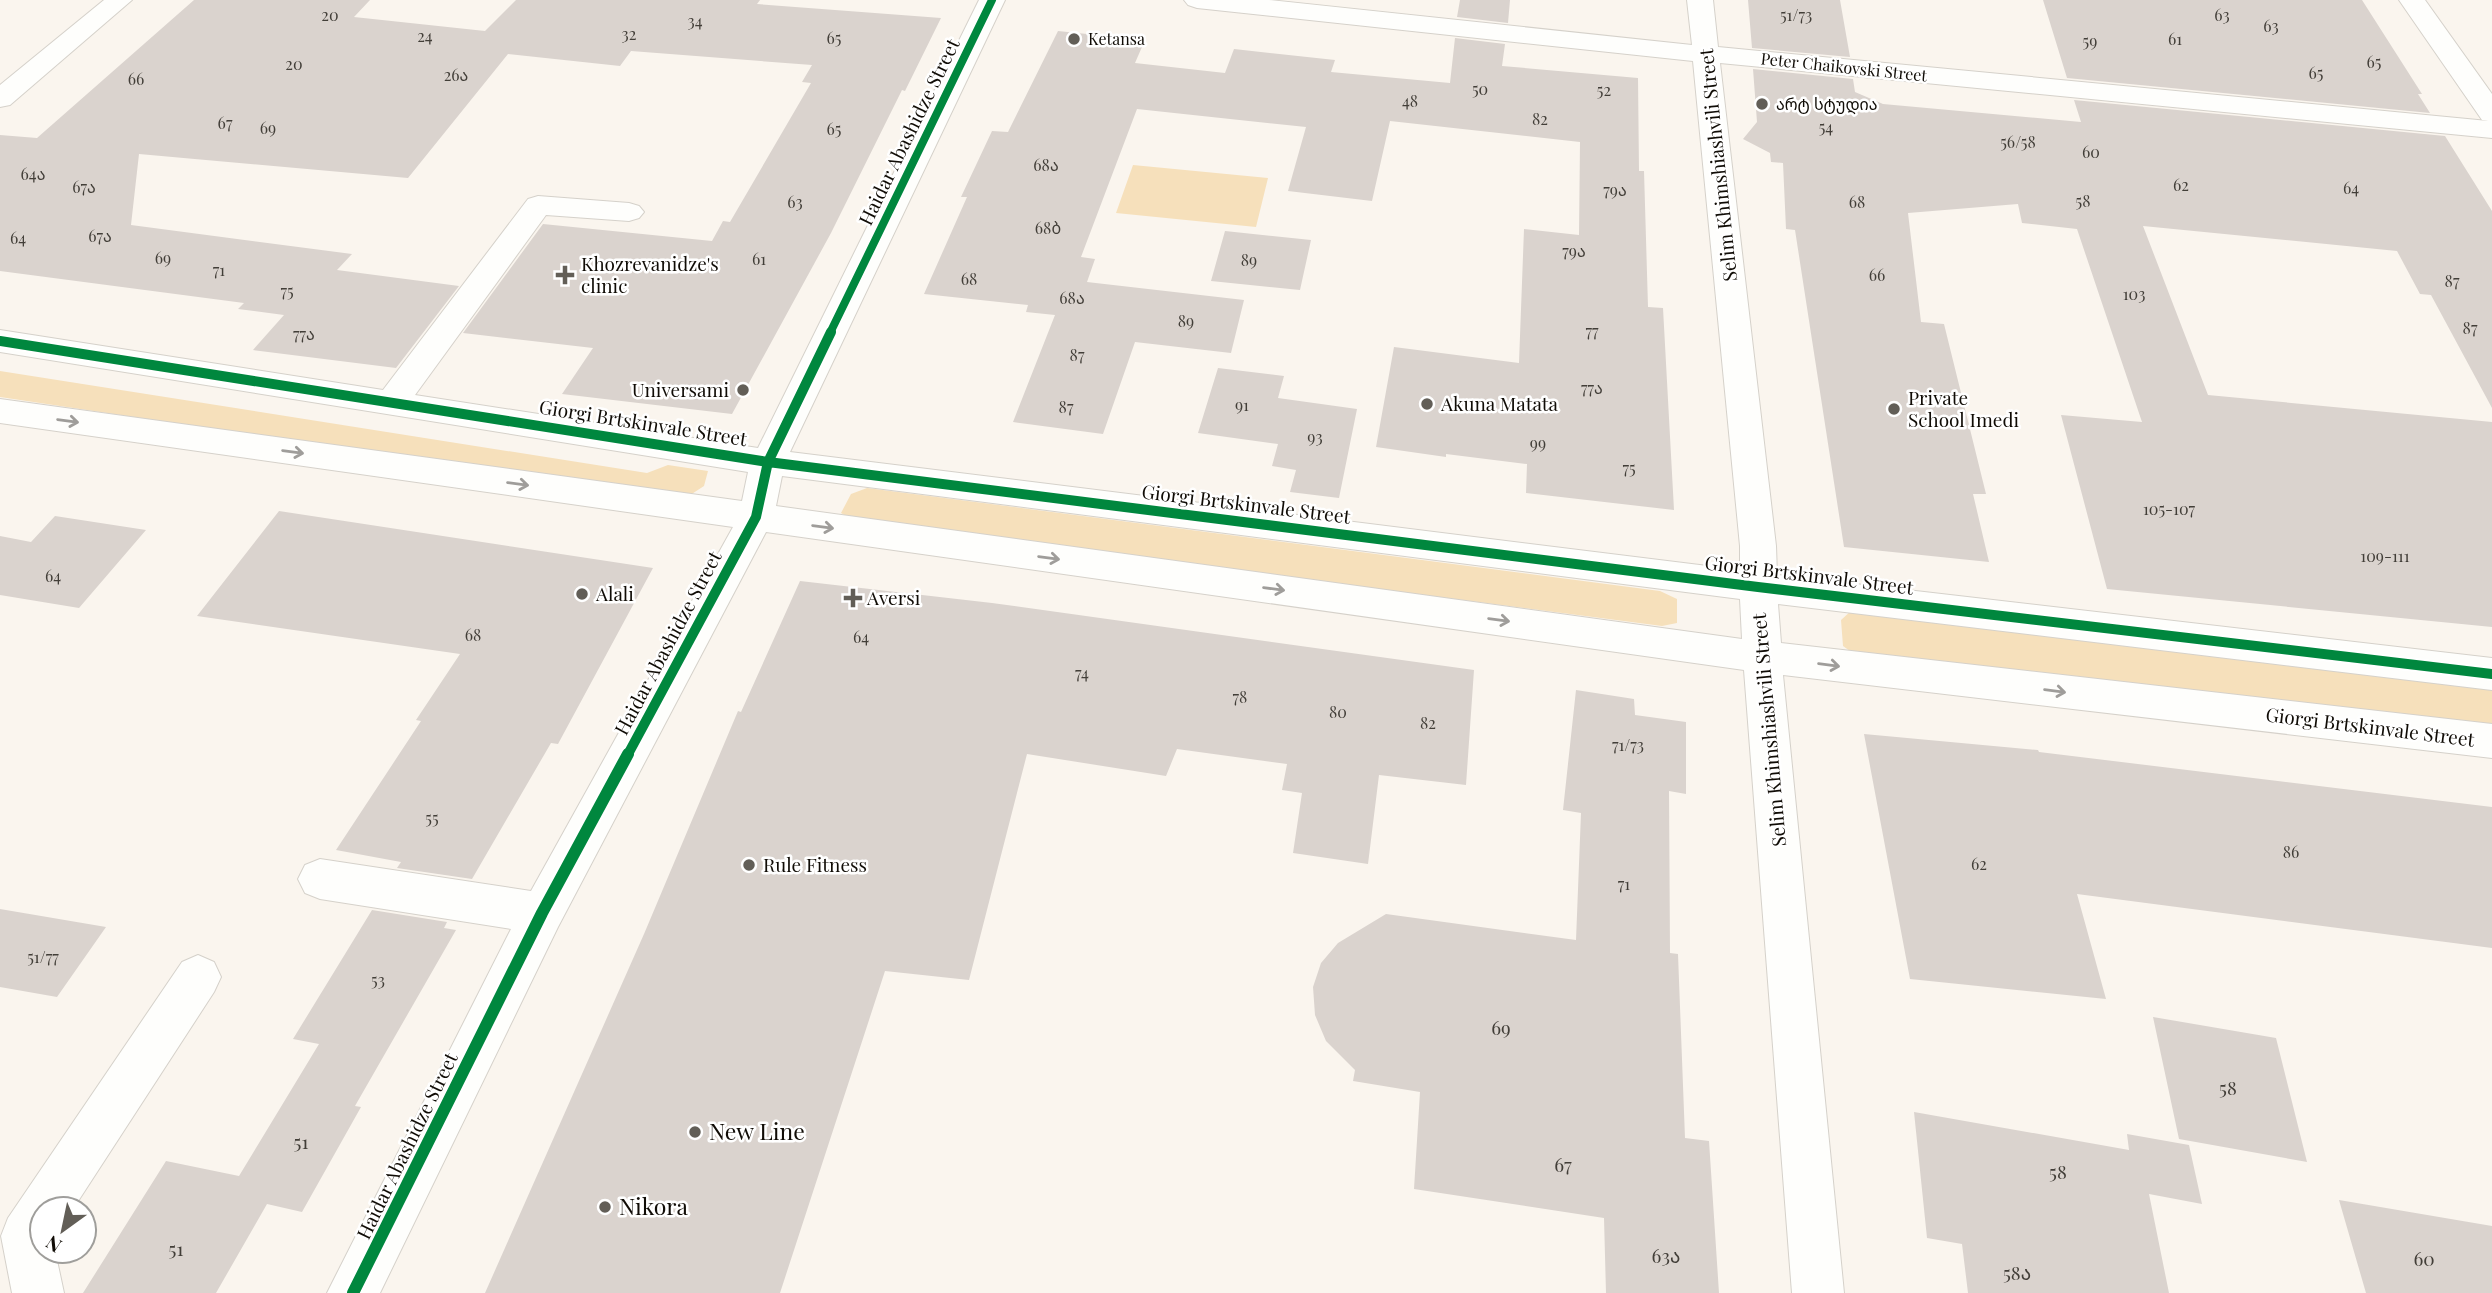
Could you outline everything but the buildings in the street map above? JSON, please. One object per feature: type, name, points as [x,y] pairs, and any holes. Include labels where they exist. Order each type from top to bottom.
[{"type":"street","points":[[0,99],[120,0]]},
{"type":"street","name":"Haidar Abashidze Street","points":[[354,1293],[542,913],[756,517],[768,461],[992,0]]},
{"type":"street","name":"Peter Chaikovski Street","points":[[1197,0],[1706,54],[2492,130]]},
{"type":"street","name":"Selim Khimshiashvili Street","points":[[1700,0],[1758,546],[1762,657],[1818,1293]]},
{"type":"street","points":[[2412,0],[2492,114]]},
{"type":"street","points":[[393,401],[538,205],[629,212]]},
{"type":"street","name":"Giorgi Brtskinvale Street","points":[[0,341],[768,461],[1758,587],[2492,674]]},
{"type":"street","name":"Giorgi Brtskinvale Street","points":[[0,411],[1762,657],[2492,741]]},
{"type":"street","points":[[320,879],[542,913]]},
{"type":"street","points":[[53,1195],[198,977]]},
{"type":"street","points":[[32,1265],[38,1293]]},
{"type":"shaded area","points":[[1133,165],[1268,178],[1256,227],[1116,213]]},
{"type":"shaded area","points":[[0,371],[647,473],[668,465],[708,471],[704,486],[684,499],[0,397]]},
{"type":"shaded area","points":[[867,488],[1660,591],[1677,599],[1677,623],[1662,626],[853,520],[841,513],[851,494]]},
{"type":"shaded area","points":[[1852,610],[2492,690],[2492,729],[1861,659],[1843,646],[1841,620]]},
{"type":"cycle path","points":[[353,1293],[542,913],[756,517],[768,462],[992,0]]},
{"type":"cycle path","points":[[0,341],[768,462],[1758,587],[2492,674]]},
{"type":"place","name":"Ketansa","points":[[1074,39]]},
{"type":"place","name":"არტ სტუდია","points":[[1762,104]]},
{"type":"place","name":"Khozrevanidze's clinic","points":[[565,275]]},
{"type":"place","name":"Universami","points":[[743,390]]},
{"type":"place","name":"Akuna Matata","points":[[1427,404]]},
{"type":"place","name":"Private School Imedi","points":[[1894,409]]},
{"type":"place","name":"Alali","points":[[582,594]]},
{"type":"place","name":"Aversi","points":[[853,598]]},
{"type":"place","name":"Rule Fitness","points":[[749,865]]},
{"type":"place","name":"New Line","points":[[695,1132]]},
{"type":"place","name":"Nikora","points":[[605,1207]]}]
